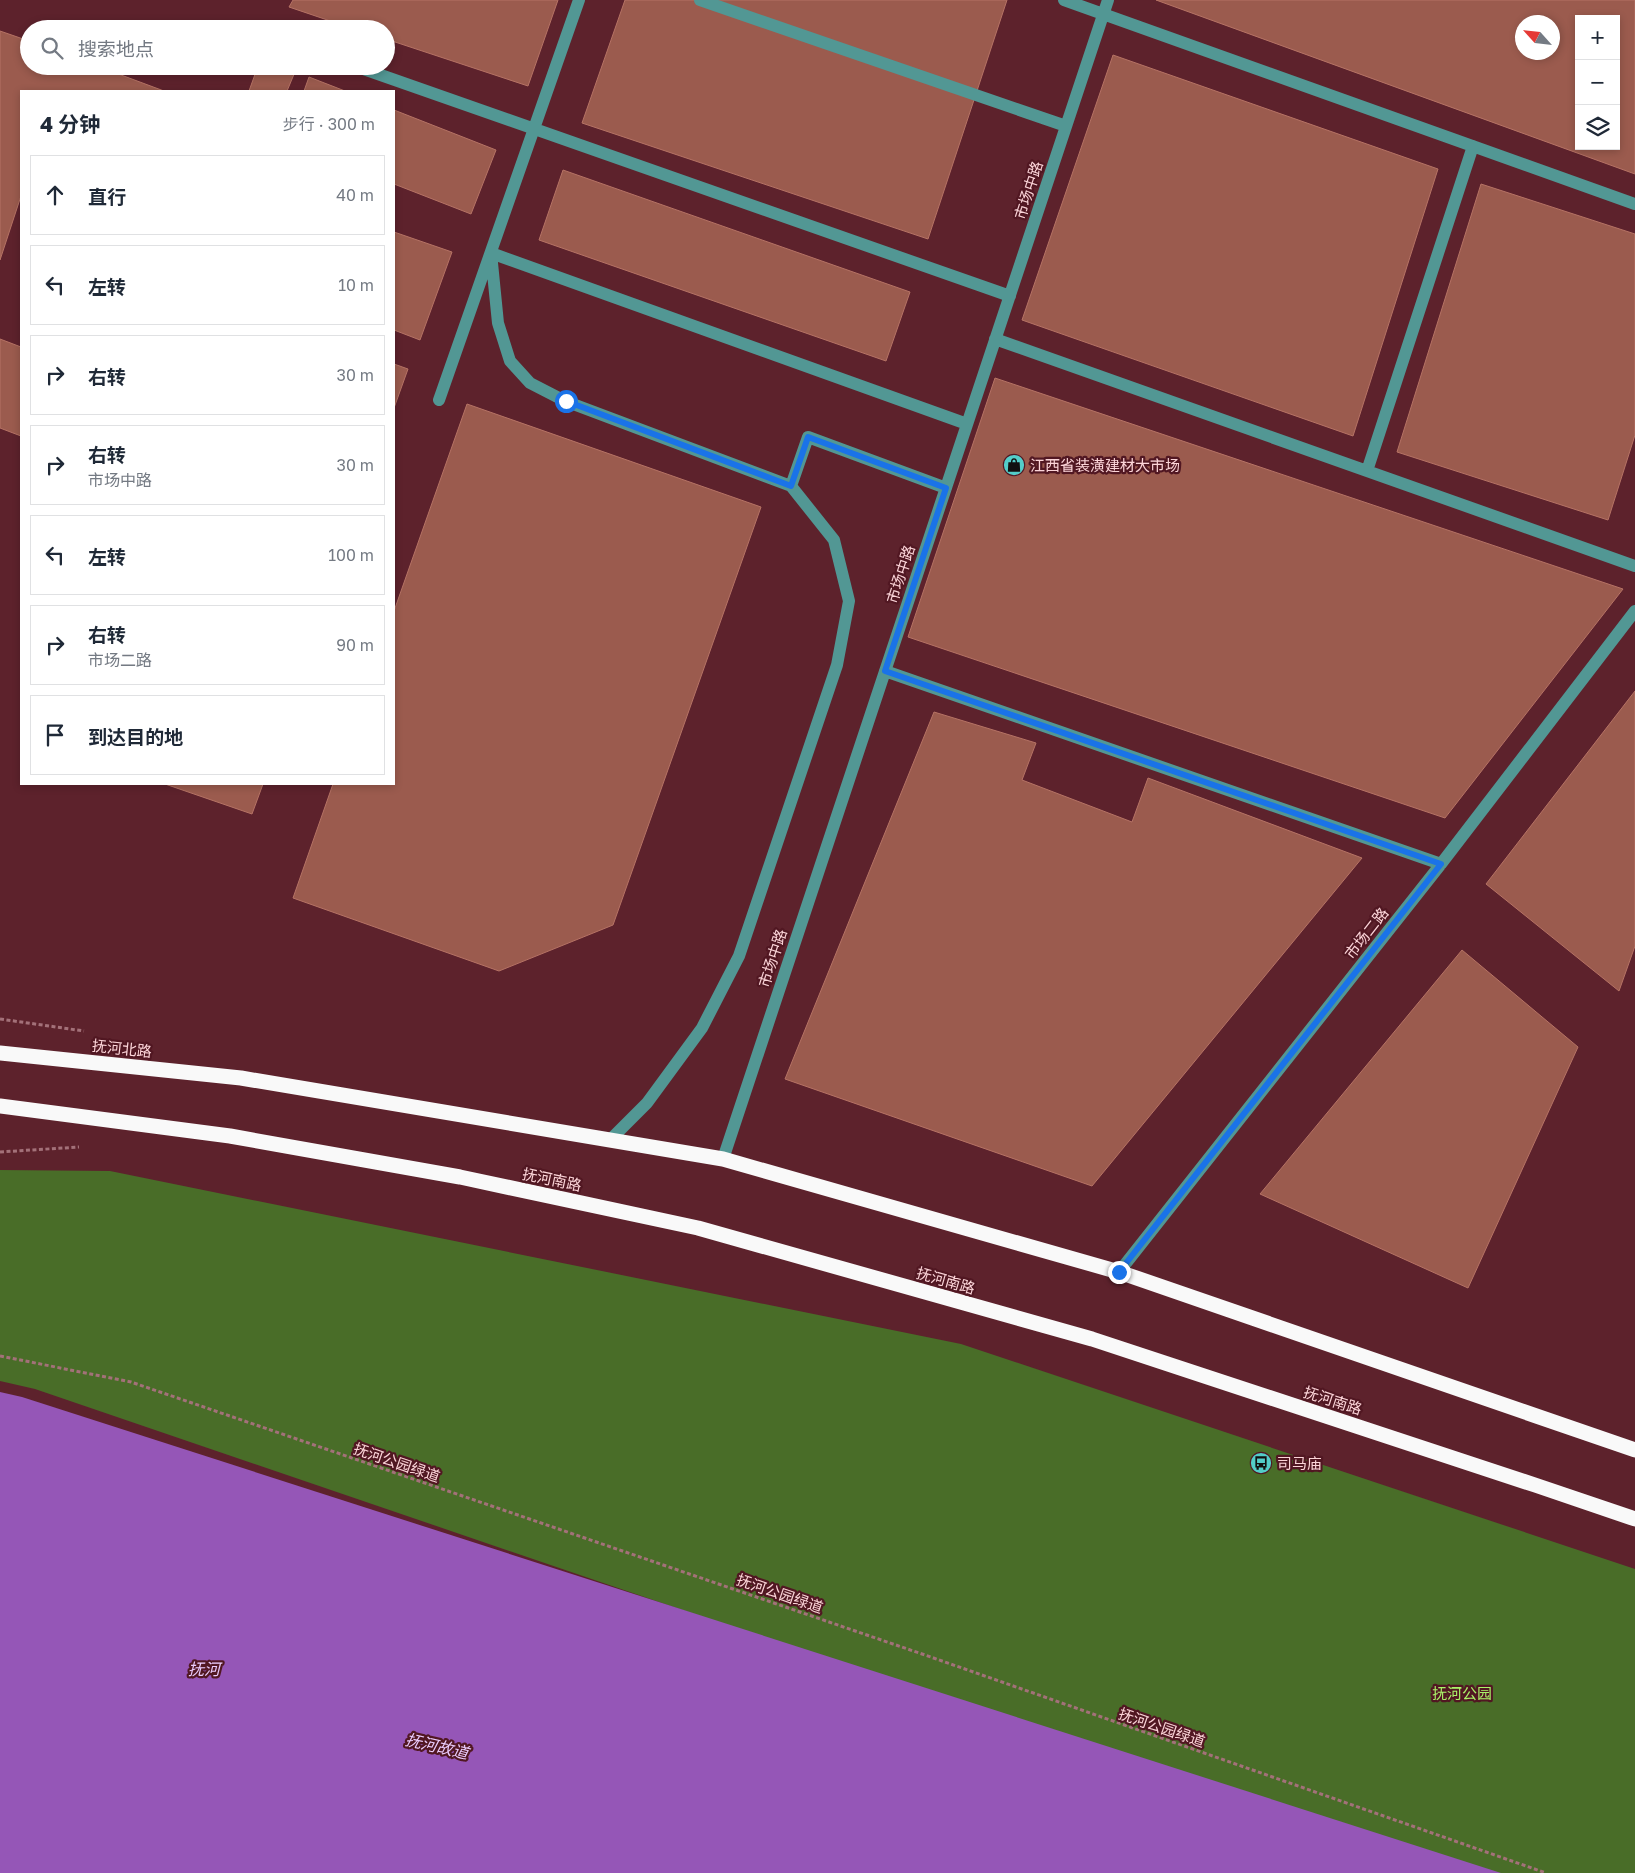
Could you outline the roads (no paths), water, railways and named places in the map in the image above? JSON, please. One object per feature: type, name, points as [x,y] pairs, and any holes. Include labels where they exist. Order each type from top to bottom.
[{"type":"highway","name":"抚河北路","points":[[0,1053],[241,1078],[610,1140]]},
{"type":"highway","name":"抚河南路","points":[[0,1106],[230,1136],[460,1177],[698,1228],[1092,1339],[1535,1485],[1635,1520]]},
{"type":"highway","points":[[610,1140],[723,1158],[1119,1272],[1635,1450]]},
{"type":"street","points":[[439,400],[579,0]]},
{"type":"street","points":[[700,0],[1066,126]]},
{"type":"street","points":[[1064,0],[1635,204]]},
{"type":"street","name":"市场中路","points":[[723,1158],[1108,0]]},
{"type":"street","points":[[380,75],[1010,296]]},
{"type":"street","points":[[1367,471],[1473,146]]},
{"type":"street","points":[[491,253],[967,424]]},
{"type":"street","points":[[491,253],[498,323],[510,360],[530,383],[566,401],[791,486],[834,540],[848,601],[837,665],[739,956],[702,1028],[647,1103],[610,1140]]},
{"type":"street","points":[[995,339],[1635,566]]},
{"type":"street","points":[[791,486],[808,437],[946,488]]},
{"type":"street","name":"市场二路","points":[[1119,1272],[1441,864],[1635,611]]},
{"type":"street","points":[[885,671],[1441,864]]},
{"type":"water","name":"抚河","points":[[0,1392],[22,1397],[1501,1873],[0,1873]]},
{"type":"place","name":"江西省装潢建材大市场","points":[[1014,465]]},
{"type":"place","name":"司马庙","points":[[1261,1463]]},
{"type":"park label","name":"抚河公园","points":[[1462,1693]]},
{"type":"water label","name":"抚河故道","points":[[437,1746]]}]
